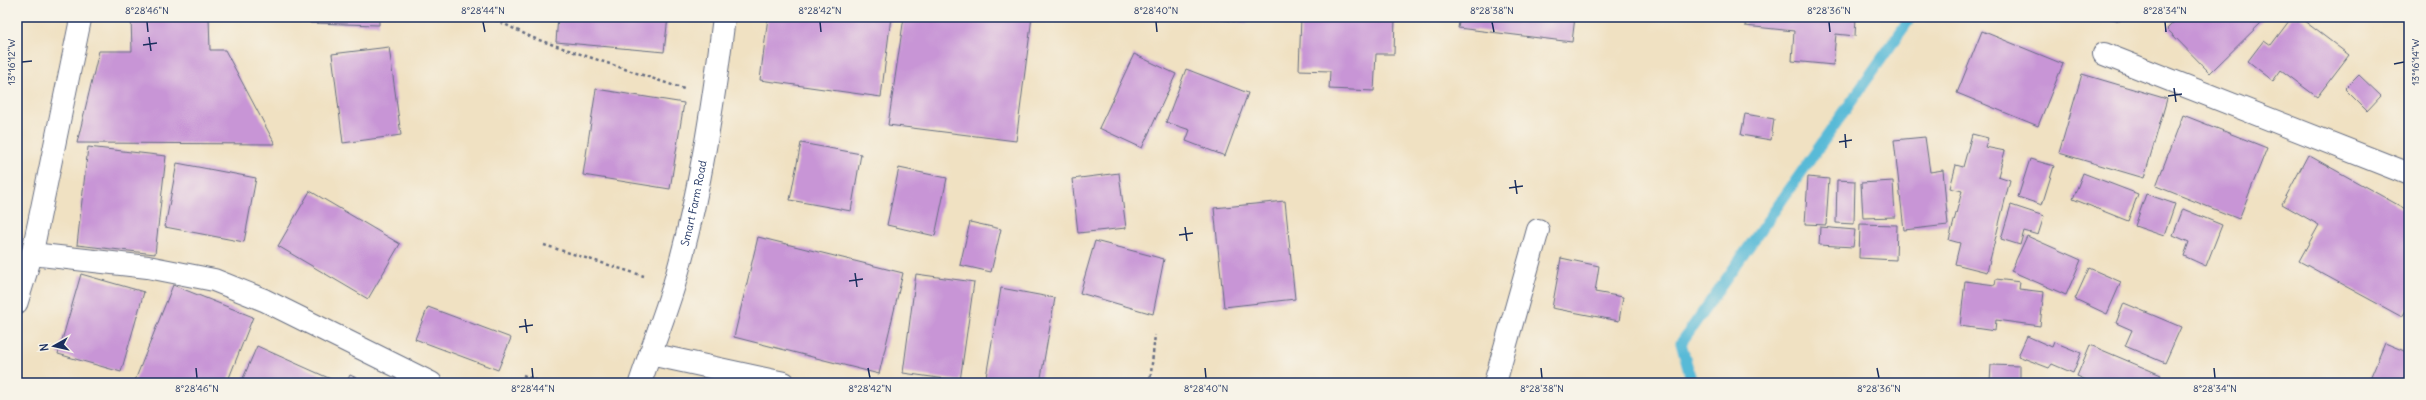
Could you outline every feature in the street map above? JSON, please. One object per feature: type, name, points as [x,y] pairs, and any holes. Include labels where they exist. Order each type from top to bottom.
[{"type":"street","name":"Smart Farm Road","points":[[640,383],[674,286],[695,200],[714,99],[724,17]]},
{"type":"street","points":[[2104,54],[2409,174]]},
{"type":"street","points":[[1495,383],[1538,230]]},
{"type":"street","points":[[32,254],[148,266],[214,280],[264,300],[431,383]]},
{"type":"street","points":[[650,354],[784,383]]},
{"type":"lane","points":[[17,303],[32,254],[81,17]]},
{"type":"path","points":[[490,17],[533,38],[714,99]]},
{"type":"path","points":[[544,245],[674,286]]},
{"type":"path","points":[[1150,383],[1155,335]]},
{"type":"path","points":[[523,375],[543,383]]},
{"type":"building","points":[[131,17],[209,17],[210,50],[225,50],[275,144],[77,143],[99,51],[132,51]]},
{"type":"building","points":[[310,17],[379,17],[379,25],[310,23]]},
{"type":"building","points":[[558,17],[668,17],[664,52],[556,42]]},
{"type":"building","points":[[768,17],[891,17],[881,97],[760,80]]},
{"type":"building","points":[[904,17],[1032,17],[1016,141],[888,125]]},
{"type":"building","points":[[1203,17],[1248,17],[1247,23]]},
{"type":"building","points":[[1301,17],[1395,17],[1394,54],[1376,54],[1374,91],[1329,89],[1330,71],[1299,70]]},
{"type":"building","points":[[1460,17],[1575,17],[1572,42],[1458,28]]},
{"type":"building","points":[[1746,17],[1856,17],[1855,36],[1836,34],[1833,65],[1792,61],[1794,31],[1745,26]]},
{"type":"building","points":[[2106,17],[2121,17],[2120,21]]},
{"type":"building","points":[[2179,17],[2267,17],[2210,73],[2167,29]]},
{"type":"building","points":[[2292,17],[2299,17],[2349,55],[2317,97],[2281,70],[2273,81],[2248,61],[2264,40],[2271,45]]},
{"type":"building","points":[[1982,31],[2063,64],[2038,126],[1957,93]]},
{"type":"building","points":[[389,47],[401,135],[343,143],[332,54]]},
{"type":"building","points":[[1134,54],[1176,74],[1142,148],[1099,128]]},
{"type":"building","points":[[1186,69],[1248,93],[1225,156],[1186,141],[1190,130],[1166,122]]},
{"type":"building","points":[[2082,74],[2167,99],[2144,178],[2059,153]]},
{"type":"building","points":[[2359,75],[2381,96],[2367,111],[2345,89]]},
{"type":"building","points":[[596,89],[684,103],[670,189],[583,175]]},
{"type":"building","points":[[1745,114],[1774,119],[1771,140],[1741,135]]},
{"type":"building","points":[[2183,115],[2267,148],[2239,219],[2156,186]]},
{"type":"building","points":[[1972,134],[1988,138],[1985,147],[2005,151],[1998,176],[2010,180],[1987,272],[1955,264],[1960,243],[1949,240],[1962,191],[1950,188],[1956,165],[1963,167]]},
{"type":"building","points":[[1925,137],[1930,172],[1943,170],[1948,225],[1904,230],[1894,140]]},
{"type":"building","points":[[801,143],[861,154],[851,211],[790,200]]},
{"type":"building","points":[[88,147],[166,156],[155,254],[77,245]]},
{"type":"building","points":[[2308,155],[2409,211],[2409,305],[2402,317],[2299,261],[2319,225],[2282,204]]},
{"type":"building","points":[[2030,159],[2054,166],[2042,205],[2018,197]]},
{"type":"building","points":[[177,163],[256,178],[244,242],[165,227]]},
{"type":"building","points":[[899,168],[947,178],[935,236],[887,225]]},
{"type":"building","points":[[1119,173],[1126,228],[1078,233],[1072,179]]},
{"type":"building","points":[[2083,173],[2138,194],[2128,221],[2073,199]]},
{"type":"building","points":[[1808,177],[1829,179],[1826,225],[1805,224]]},
{"type":"building","points":[[1837,180],[1855,181],[1854,224],[1836,223]]},
{"type":"building","points":[[1893,181],[1895,217],[1863,218],[1861,183]]},
{"type":"building","points":[[310,191],[400,244],[368,299],[278,246]]},
{"type":"building","points":[[2146,194],[2175,204],[2164,236],[2135,226]]},
{"type":"building","points":[[1285,201],[1295,299],[1224,307],[1214,208]]},
{"type":"building","points":[[2011,205],[2044,216],[2038,235],[2024,231],[2020,245],[2001,239]]},
{"type":"building","points":[[2183,209],[2222,225],[2206,266],[2184,256],[2189,242],[2173,235]]},
{"type":"building","points":[[970,222],[1001,229],[991,272],[960,265]]},
{"type":"building","points":[[1860,224],[1897,225],[1896,260],[1859,258]]},
{"type":"building","points":[[1820,227],[1855,230],[1853,247],[1819,245]]},
{"type":"building","points":[[2027,236],[2081,260],[2066,295],[2011,271]]},
{"type":"building","points":[[758,237],[903,273],[879,374],[734,337]]},
{"type":"building","points":[[1095,241],[1164,259],[1153,314],[1080,293]]},
{"type":"building","points":[[1561,258],[1599,266],[1595,292],[1623,297],[1619,321],[1552,308]]},
{"type":"building","points":[[2089,268],[2121,282],[2107,314],[2075,299]]},
{"type":"building","points":[[81,274],[144,292],[121,372],[58,354]]},
{"type":"building","points":[[916,274],[974,282],[960,381],[903,373]]},
{"type":"building","points":[[1996,279],[2020,282],[2019,289],[2044,292],[2040,326],[1996,320],[1995,331],[1960,326],[1965,281],[1995,285]]},
{"type":"building","points":[[173,285],[253,317],[227,383],[134,383]]},
{"type":"building","points":[[1001,288],[1055,298],[1040,383],[985,383]]},
{"type":"building","points":[[2124,303],[2181,327],[2165,363],[2125,346],[2132,330],[2116,323]]},
{"type":"building","points":[[428,307],[511,338],[498,370],[415,339]]},
{"type":"building","points":[[2027,336],[2052,347],[2054,342],[2081,353],[2073,373],[2052,364],[2049,368],[2018,356]]},
{"type":"building","points":[[2385,343],[2409,353],[2409,383],[2368,383]]},
{"type":"building","points":[[2090,345],[2161,375],[2158,383],[2093,383],[2077,376]]},
{"type":"building","points":[[257,346],[333,380],[331,383],[241,383]]},
{"type":"building","points":[[1991,365],[2020,366],[2020,383],[1990,381]]},
{"type":"building","points":[[350,375],[367,383],[346,383]]},
{"type":"waterway","points":[[1692,383],[1681,343],[1911,17]]}]
